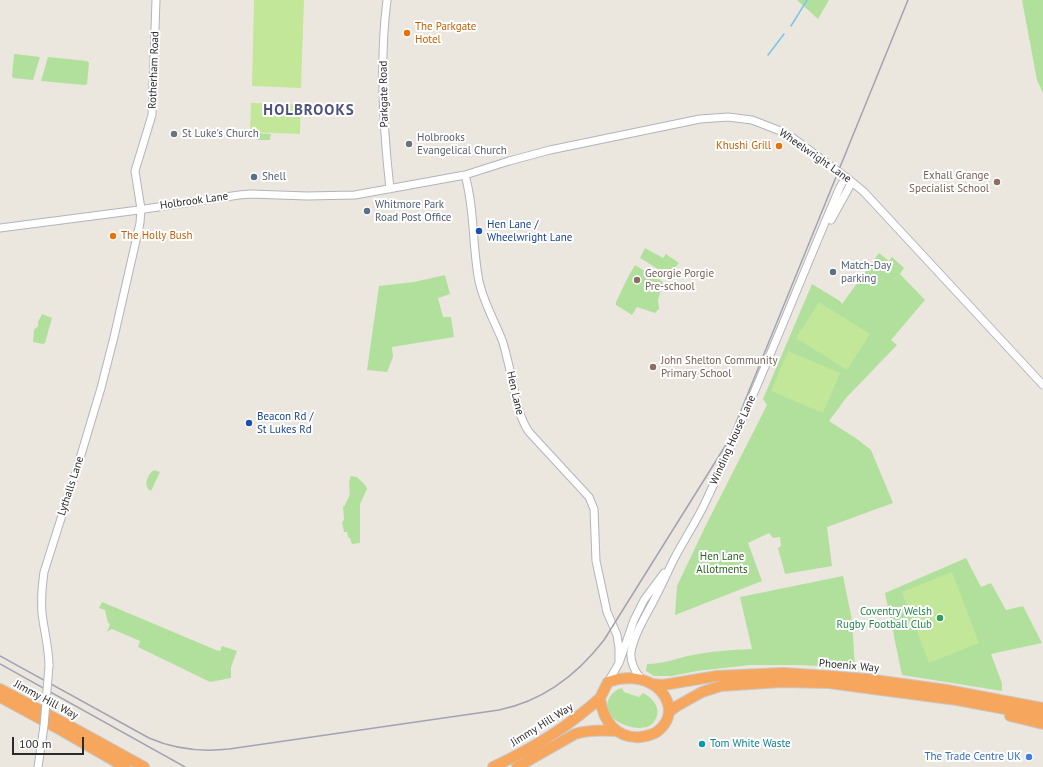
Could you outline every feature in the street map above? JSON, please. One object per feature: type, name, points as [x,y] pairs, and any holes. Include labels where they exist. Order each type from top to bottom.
[{"type":"highway","name":"Phoenix Way","points":[[652,684],[664,685],[724,676],[783,674],[829,676],[867,679],[947,690],[1043,708]]},
{"type":"highway","points":[[518,767],[574,734],[606,730],[616,731],[633,737],[652,735],[660,729],[669,712],[667,701],[661,691],[642,679],[624,678],[608,682],[600,698],[603,713],[616,731]]},
{"type":"highway","name":"Phoenix Way","points":[[669,712],[702,692],[721,686],[781,682],[829,683],[957,700],[1043,716]]},
{"type":"highway","points":[[866,688],[990,711],[1043,724]]},
{"type":"highway","name":"Jimmy Hill Way","points":[[0,689],[144,767]]},
{"type":"highway","name":"Jimmy Hill Way","points":[[0,697],[60,728],[126,767]]},
{"type":"highway","name":"Jimmy Hill Way","points":[[493,767],[528,750],[553,734],[582,714],[600,698]]},
{"type":"street","name":"Rotherham Road","points":[[141,209],[135,170],[152,115],[156,0]]},
{"type":"street","name":"Parkgate Road","points":[[387,0],[384,30],[383,98],[386,159],[390,188]]},
{"type":"street","name":"Wheelwright Lane","points":[[390,188],[465,175],[550,150],[700,119],[728,117],[752,120],[782,131],[811,150],[864,192],[888,216],[1043,385]]},
{"type":"street","name":"Hen Lane","points":[[465,175],[471,202],[479,281],[485,302],[502,342],[514,385],[518,412],[524,425],[589,497],[592,503],[594,510],[596,561],[607,612],[617,635],[619,662]]},
{"type":"street","name":"Winding House Lane","points":[[631,653],[644,617],[657,595],[674,558],[704,506],[750,404],[803,274],[833,216],[849,179]]},
{"type":"street","name":"Holbrook Lane","points":[[0,228],[239,195],[341,196],[390,188]]},
{"type":"street","name":"Lythalls Lane","points":[[38,767],[44,726],[49,666],[48,647],[42,612],[44,572],[103,380],[139,229],[141,209]]},
{"type":"street","name":"Winding House Lane","points":[[608,682],[619,662],[634,620],[644,600],[674,558]]},
{"type":"street","name":"Hen Lane","points":[[617,635],[626,643],[631,653]]},
{"type":"street","points":[[631,653],[633,666],[642,679]]},
{"type":"green space","points":[[254,0],[304,0],[301,88],[252,86]]},
{"type":"green space","points":[[797,0],[829,0],[818,19]]},
{"type":"green space","points":[[1022,0],[1043,0],[1043,93],[1037,80]]},
{"type":"green space","points":[[15,54],[40,57],[33,80],[13,78]]},
{"type":"green space","points":[[48,57],[87,61],[89,63],[87,84],[41,81]]},
{"type":"green space","points":[[251,103],[301,104],[300,134],[250,132]]},
{"type":"green space","points":[[258,133],[271,134],[270,140],[258,140]]},
{"type":"green space","points":[[645,248],[663,258],[666,254],[679,263],[669,274],[666,274],[640,258]]},
{"type":"green space","name":"Hen Lane Allotments","points":[[879,253],[889,261],[892,257],[904,268],[900,274],[925,300],[891,340],[897,345],[846,398],[829,421],[871,450],[893,503],[827,527],[832,566],[785,574],[778,548],[781,546],[780,537],[773,538],[769,533],[748,543],[762,581],[675,615],[677,586],[767,405],[763,399],[812,284],[840,301],[842,304]]},
{"type":"green space","points":[[635,265],[663,282],[658,300],[659,309],[655,313],[637,307],[632,315],[616,305],[616,302]]},
{"type":"green space","points":[[445,275],[450,294],[438,298],[443,317],[451,317],[454,337],[392,347],[393,357],[387,372],[367,370],[379,286],[414,282]]},
{"type":"green space","points":[[819,302],[870,334],[847,370],[796,338]]},
{"type":"green space","points":[[42,314],[52,318],[45,343],[43,344],[33,342],[34,330],[38,326],[38,322]]},
{"type":"green space","points":[[788,351],[840,373],[823,413],[771,391]]},
{"type":"green space","points":[[154,470],[160,472],[151,491],[148,489],[146,484],[148,476]]},
{"type":"green space","points":[[351,476],[357,477],[367,489],[360,504],[360,543],[352,544],[347,532],[344,532],[342,522],[344,520],[343,506],[345,506],[350,492],[349,481]]},
{"type":"green space","points":[[966,558],[981,587],[991,583],[1006,610],[1023,606],[1042,643],[991,654],[1002,683],[1002,691],[902,675],[885,593]]},
{"type":"green space","name":"Coventry Welsh Rugby Football Club","points":[[952,572],[979,643],[929,663],[902,592]]},
{"type":"green space","points":[[843,576],[852,620],[855,668],[799,665],[750,665],[697,671],[672,676],[654,676],[646,671],[647,664],[707,653],[752,649],[740,597]]},
{"type":"green space","points":[[102,602],[216,650],[220,651],[222,646],[237,651],[231,667],[231,678],[210,682],[138,647],[140,641],[112,629],[107,632],[110,624],[108,623],[105,610],[99,608]]},
{"type":"green space","points":[[622,688],[624,692],[639,697],[643,693],[654,702],[657,714],[653,723],[644,728],[632,727],[621,723],[612,717],[608,709],[608,700],[614,692]]},
{"type":"waterway","points":[[791,26],[807,0]]},
{"type":"waterway","points":[[768,55],[784,34]]},
{"type":"railway","points":[[0,656],[149,738],[168,745],[198,750],[229,749],[499,710],[530,700],[558,685],[594,653],[604,640],[729,440],[908,0]]},
{"type":"railway","points":[[0,664],[185,767]]},
{"type":"place","name":"The Parkgate Hotel","points":[[407,33]]},
{"type":"place","name":"St Luke's Church","points":[[174,134]]},
{"type":"place","name":"Holbrooks Evangelical Church","points":[[409,144]]},
{"type":"place","name":"Khushi Grill","points":[[779,146]]},
{"type":"place","name":"Shell","points":[[254,177]]},
{"type":"place","name":"Exhall Grange Specialist School","points":[[997,182]]},
{"type":"place","name":"Whitmore Park Road Post Office","points":[[367,211]]},
{"type":"place","name":"Hen Lane / Wheelwright Lane","points":[[479,231]]},
{"type":"place","name":"The Holly Bush","points":[[113,236]]},
{"type":"place","name":"Match-Day parking","points":[[833,272]]},
{"type":"place","name":"Georgie Porgie Pre-school","points":[[637,280]]},
{"type":"place","name":"John Shelton Community Primary School","points":[[653,367]]},
{"type":"place","name":"Beacon Rd / St Lukes Rd","points":[[249,423]]},
{"type":"place","name":"Coventry Welsh Rugby Football Club","points":[[940,618]]},
{"type":"place","name":"Tom White Waste","points":[[702,744]]},
{"type":"place","name":"The Trade Centre UK","points":[[1029,757]]},
{"type":"district","name":"HOLBROOKS","points":[[309,111]]}]
